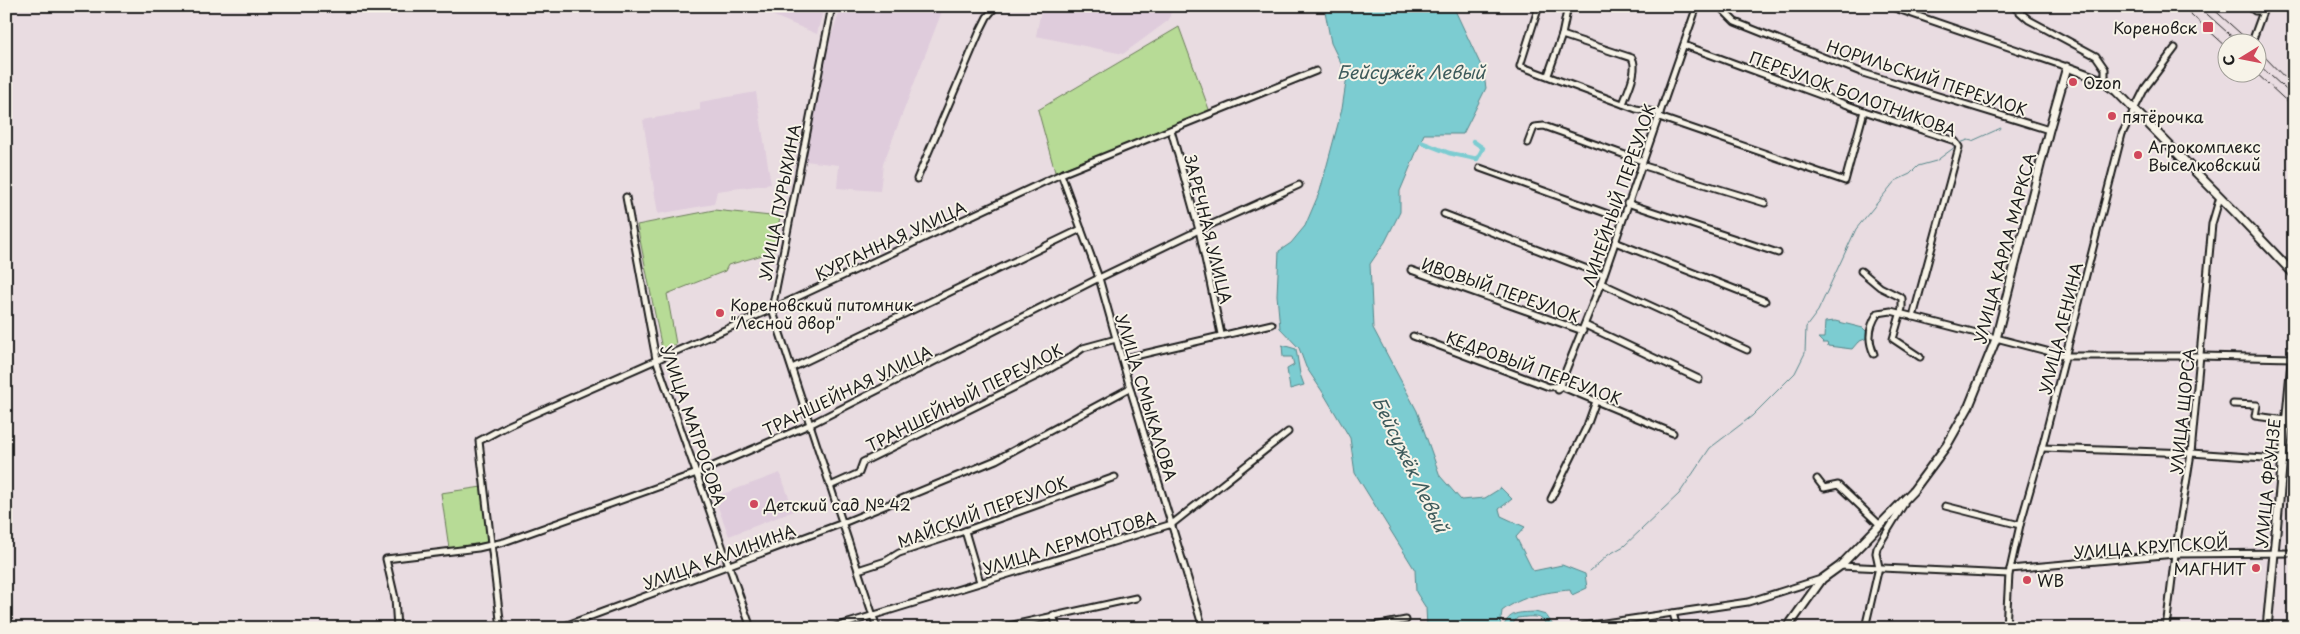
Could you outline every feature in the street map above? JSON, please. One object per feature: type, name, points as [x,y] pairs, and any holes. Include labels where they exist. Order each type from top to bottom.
[{"type":"main road","name":"УЛИЦА КАРЛА МАРКСА","points":[[1787,628],[1822,579],[1840,566],[1912,491],[1947,445],[1969,406],[1996,339],[2048,130],[2067,67]]},
{"type":"main road","points":[[2067,67],[2099,79],[2106,84],[2220,197],[2294,274]]},
{"type":"main road","name":"УЛИЦА ФРУНЗЕ","points":[[2267,628],[2294,340]]},
{"type":"street","name":"УЛИЦА ПУРЫХИНА","points":[[832,6],[772,309],[877,628]]},
{"type":"street","points":[[917,179],[980,31],[987,16],[996,6]]},
{"type":"street","points":[[1538,6],[1520,66],[1844,181],[1864,111]]},
{"type":"street","points":[[1548,75],[1562,36],[1568,6]]},
{"type":"street","name":"ЛИНЕЙНЫЙ ПЕРЕУЛОК","points":[[1559,388],[1601,282],[1697,6]]},
{"type":"street","name":"НОРИЛЬСКИЙ ПЕРЕУЛОК","points":[[1719,6],[1735,22],[1864,73],[2048,130]]},
{"type":"street","points":[[1889,6],[2067,67]]},
{"type":"street","points":[[2013,6],[2029,20],[2096,56],[2105,69],[2106,84]]},
{"type":"street","points":[[2249,6],[2255,11],[2264,9]]},
{"type":"street","points":[[2256,32],[2264,9]]},
{"type":"street","points":[[1562,36],[1632,58],[1635,63],[1623,104]]},
{"type":"street","name":"ПЕРЕУЛОК БОЛОТНИКОВА","points":[[1684,45],[1864,111],[1954,141],[1959,147],[1913,317]]},
{"type":"street","name":"УЛИЦА ЛЕНИНА","points":[[2006,628],[2010,571],[2020,525],[2066,356],[2122,134],[2145,88],[2175,48]]},
{"type":"street","name":"КУРГАННАЯ УЛИЦА","points":[[491,545],[479,441],[656,359],[772,309],[1061,174],[1316,71]]},
{"type":"street","points":[[1528,143],[1534,127],[1544,126],[1642,163],[1765,203]]},
{"type":"street","name":"ЗАРЕЧНАЯ УЛИЦА","points":[[1171,130],[1199,230],[1222,334]]},
{"type":"street","points":[[1480,168],[1622,219]]},
{"type":"street","name":"УЛИЦА СМЫКАЛОВА","points":[[1061,174],[1099,278],[1130,388],[1203,628]]},
{"type":"street","name":"ТРАНШЕЙНАЯ УЛИЦА","points":[[397,628],[395,598],[386,559],[450,552],[504,542],[697,473],[811,424],[1099,278],[1299,185]]},
{"type":"street","name":"УЛИЦА МАТРОСОВА","points":[[626,197],[656,359],[751,628]]},
{"type":"street","name":"УЛИЦА ЩОРСА","points":[[2166,628],[2175,554],[2191,453],[2212,224],[2220,197]]},
{"type":"street","points":[[1627,203],[1778,253]]},
{"type":"street","points":[[1444,214],[1603,275]]},
{"type":"street","points":[[792,368],[1081,228]]},
{"type":"street","points":[[1615,242],[1765,300]]},
{"type":"street","name":"ИВОВЫЙ ПЕРЕУЛОК","points":[[1412,270],[1583,331]]},
{"type":"street","points":[[1861,271],[1880,287],[1902,298],[1901,313],[1893,339],[1920,357]]},
{"type":"street","points":[[1601,282],[1747,350]]},
{"type":"street","points":[[1874,354],[1869,335],[1875,318],[1882,312],[1901,313],[2066,356],[2293,358]]},
{"type":"street","points":[[1122,359],[1222,334],[1272,324]]},
{"type":"street","name":"ИВОВЫЙ ПЕРЕУЛОК","points":[[1585,325],[1699,378]]},
{"type":"street","name":"КЕДРОВЫЙ ПЕРЕУЛОК","points":[[1413,336],[1549,386],[1596,401],[1673,432]]},
{"type":"street","name":"ТРАНШЕЙНЫЙ ПЕРЕУЛОК","points":[[830,486],[859,473],[863,462],[1036,376],[1083,348],[1116,339]]},
{"type":"street","name":"УЛИЦА КАЛИНИНА","points":[[560,628],[843,523],[996,460],[1130,388]]},
{"type":"street","points":[[1551,499],[1587,426],[1596,401]]},
{"type":"street","points":[[2233,404],[2257,405],[2256,416],[2286,420]]},
{"type":"street","name":"УЛИЦА ЛЕРМОНТОВА","points":[[832,628],[1172,524],[1288,432]]},
{"type":"street","points":[[2042,448],[2191,453],[2294,460]]},
{"type":"street","name":"МАЙСКИЙ ПЕРЕУЛОК","points":[[858,570],[886,561],[898,552],[965,531],[1115,477]]},
{"type":"street","points":[[1817,479],[1824,488],[1838,485],[1880,525]]},
{"type":"street","points":[[1866,628],[1879,567],[1876,554],[1880,540],[1912,491]]},
{"type":"street","points":[[1945,506],[2020,525]]},
{"type":"street","points":[[965,531],[980,582]]},
{"type":"street","points":[[491,545],[501,628]]},
{"type":"street","name":"УЛИЦА КРУПСКОЙ","points":[[1840,566],[2010,571],[2175,554],[2294,553]]},
{"type":"street","points":[[1584,626],[1748,602],[1822,579]]},
{"type":"street","points":[[999,628],[1136,598]]},
{"type":"street","points":[[1673,613],[1677,628]]},
{"type":"street","points":[[1053,615],[1057,628]]},
{"type":"street","points":[[1363,628],[1406,620]]},
{"type":"shaded area","points":[[750,6],[824,6],[817,34]]},
{"type":"shaded area","points":[[842,6],[944,6],[883,164],[880,191],[837,188],[839,165],[805,161],[829,41]]},
{"type":"shaded area","points":[[1042,6],[1172,6],[1169,20],[1123,54],[1036,36]]},
{"type":"shaded area","points":[[756,92],[771,184],[717,191],[714,204],[658,214],[643,120],[700,110],[700,102]]},
{"type":"shaded area","name":"Детский сад № 42","points":[[780,473],[794,511],[729,536],[714,497]]},
{"type":"green space","points":[[1179,27],[1210,112],[1055,172],[1038,110]]},
{"type":"green space","points":[[714,210],[780,217],[773,252],[728,265],[725,271],[667,294],[676,344],[662,349],[637,225]]},
{"type":"green space","points":[[482,487],[488,542],[449,548],[441,493]]},
{"type":"water","name":"Бейсужёк Левый","points":[[1324,6],[1453,6],[1483,70],[1486,88],[1463,134],[1424,134],[1400,191],[1400,212],[1385,242],[1370,264],[1373,328],[1417,411],[1440,476],[1461,500],[1485,498],[1501,488],[1512,499],[1499,509],[1501,516],[1525,527],[1516,537],[1533,571],[1562,565],[1585,574],[1587,588],[1572,595],[1570,590],[1534,596],[1526,598],[1502,611],[1500,628],[1427,628],[1426,608],[1416,592],[1415,570],[1355,473],[1350,438],[1306,367],[1299,348],[1280,328],[1277,295],[1279,251],[1291,243],[1305,226],[1320,191],[1342,109],[1347,76],[1331,43]]},
{"type":"water","points":[[1835,321],[1863,328],[1867,332],[1867,338],[1858,342],[1852,349],[1828,346],[1827,343],[1823,343],[1818,338],[1824,338],[1825,322]]},
{"type":"water","points":[[1282,345],[1296,349],[1300,374],[1304,385],[1290,389],[1287,369],[1294,365],[1292,357],[1283,357]]},
{"type":"water","points":[[1535,612],[1546,615],[1555,628],[1546,628],[1543,620],[1531,617],[1517,618],[1510,628],[1503,628],[1508,618],[1515,614]]},
{"type":"waterway","points":[[1960,143],[1968,140],[1972,141],[2001,128]]},
{"type":"waterway","points":[[1421,142],[1449,153],[1477,159],[1483,148],[1473,141]]},
{"type":"waterway","points":[[1590,571],[1608,555],[1624,546],[1679,494],[1710,448],[1752,416],[1795,373],[1805,353],[1806,327],[1818,311],[1856,229],[1895,181],[1910,174],[1918,166],[1936,161],[1955,147]]},
{"type":"railway","points":[[2182,6],[2218,39]]},
{"type":"railway","points":[[2198,6],[2227,32]]},
{"type":"railway","points":[[2210,6],[2239,32]]},
{"type":"railway","points":[[2268,60],[2294,87]]},
{"type":"railway","points":[[2268,73],[2294,97]]},
{"type":"railway","points":[[2266,82],[2294,108]]},
{"type":"place","name":"Кореновск","points":[[2208,27]]},
{"type":"place","name":"Ozon","points":[[2073,82]]},
{"type":"place","name":"пятёрочка","points":[[2112,116]]},
{"type":"place","name":"Агрокомплекс Выселковский","points":[[2138,155]]},
{"type":"place","name":"Кореновский питомник \"Лесной двор\"","points":[[720,313]]},
{"type":"place","name":"Детский сад № 42","points":[[754,504]]},
{"type":"place","name":"МАГНИТ","points":[[2256,568]]},
{"type":"place","name":"WB","points":[[2027,580]]}]
